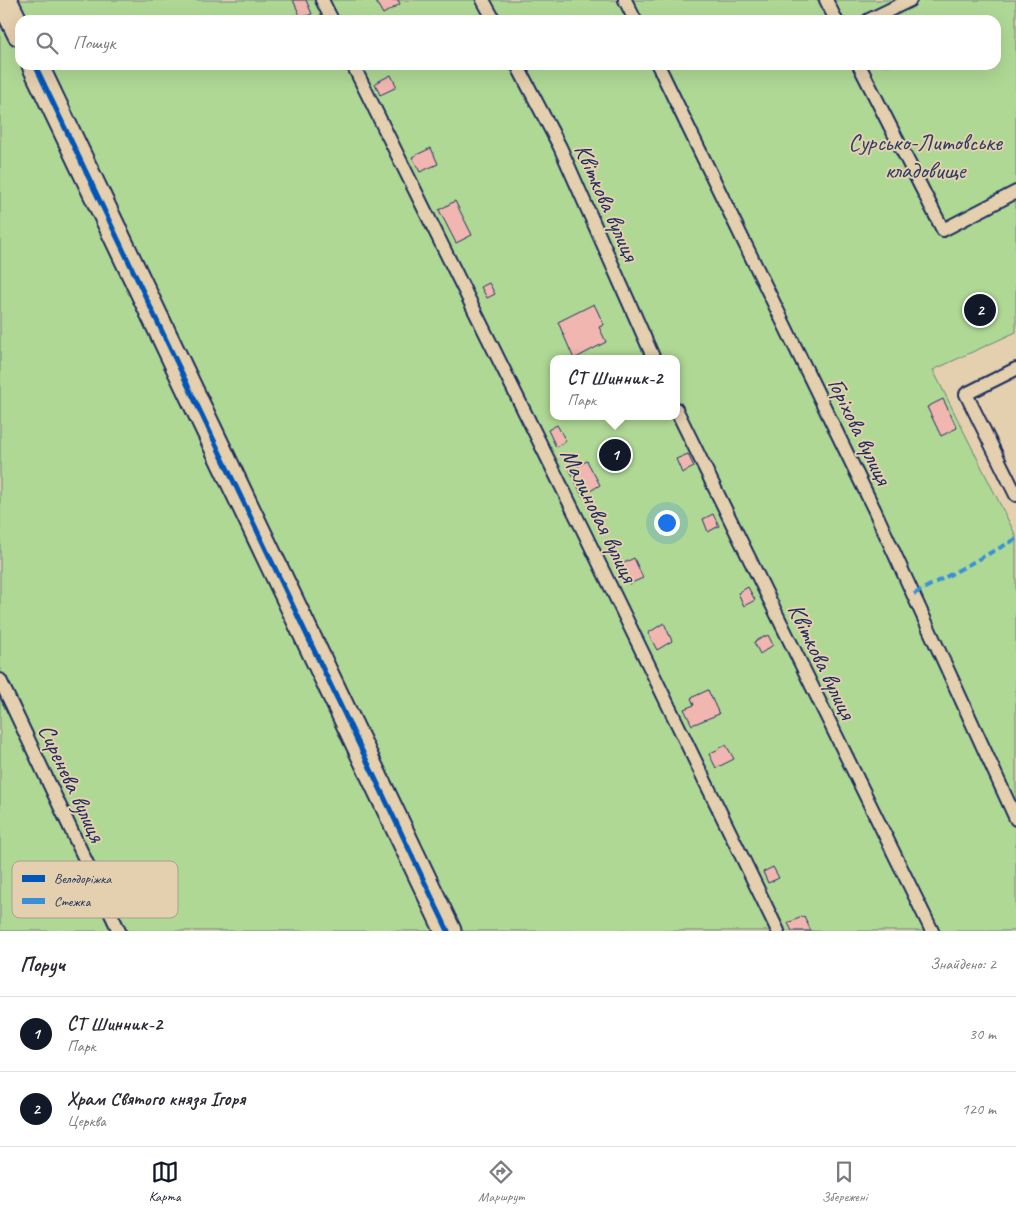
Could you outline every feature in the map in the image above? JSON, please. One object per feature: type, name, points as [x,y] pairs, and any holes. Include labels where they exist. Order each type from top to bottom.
[{"type":"street","points":[[4,0],[15,23]]},
{"type":"street","points":[[38,70],[448,931]]},
{"type":"lane","points":[[322,0],[330,15]]},
{"type":"lane","points":[[484,0],[492,15]]},
{"type":"lane","points":[[625,0],[632,15]]},
{"type":"lane","points":[[826,0],[834,15]]},
{"type":"lane","points":[[879,15],[910,0]]},
{"type":"lane","name":"Малиновая вулиця","points":[[355,70],[582,528],[778,931]]},
{"type":"lane","name":"Квіткова вулиця","points":[[520,70],[560,147],[652,355]]},
{"type":"lane","name":"Горіхова вулиця","points":[[660,70],[874,509],[1016,819]]},
{"type":"lane","points":[[862,70],[944,230],[1016,192]]},
{"type":"lane","points":[[1016,369],[966,394],[1016,495]]},
{"type":"lane","name":"Квіткова вулиця","points":[[680,417],[932,931]]},
{"type":"lane","name":"Сиренева вулиця","points":[[0,680],[86,861]]},
{"type":"lane","name":"Сиренева вулиця","points":[[113,918],[119,931]]},
{"type":"green space","name":"Сурсько-Литовське кладовище","points":[[0,0],[1016,0],[1016,332],[933,370],[1016,536],[1016,931],[0,931]]},
{"type":"building","points":[[293,0],[306,0],[312,14],[300,15]]},
{"type":"building","points":[[375,0],[398,0],[400,4],[383,14]]},
{"type":"building","points":[[391,75],[397,87],[380,95],[375,83]]},
{"type":"building","points":[[431,148],[438,164],[420,172],[412,157]]},
{"type":"building","points":[[455,201],[472,235],[456,243],[439,210]]},
{"type":"building","points":[[489,283],[495,294],[487,298],[481,287]]},
{"type":"building","points":[[594,304],[604,325],[599,327],[606,342],[582,355],[572,355],[558,322]]},
{"type":"building","points":[[943,399],[957,428],[941,436],[927,407]]},
{"type":"building","points":[[557,425],[566,441],[556,447],[548,430]]},
{"type":"building","points":[[688,454],[694,467],[682,473],[676,459]]},
{"type":"building","points":[[587,461],[600,485],[582,496],[570,470]]},
{"type":"building","points":[[713,514],[719,526],[708,532],[703,519]]},
{"type":"building","points":[[634,558],[643,578],[629,584],[620,565]]},
{"type":"building","points":[[748,587],[755,600],[744,606],[738,593]]},
{"type":"building","points":[[664,623],[672,641],[657,650],[648,633]]},
{"type":"building","points":[[768,635],[773,645],[760,654],[754,642]]},
{"type":"building","points":[[708,690],[719,714],[692,725],[684,709],[694,705],[691,698]]},
{"type":"building","points":[[726,745],[734,759],[716,768],[709,754]]},
{"type":"building","points":[[773,867],[779,878],[768,883],[763,872]]},
{"type":"building","points":[[804,916],[811,931],[792,931],[788,923]]},
{"type":"marked path","points":[[914,594],[1016,539]]},
{"type":"cycle path","points":[[37,70],[448,931]]},
{"type":"place","name":"Храм Святого князя Ігоря","points":[[980,310]]},
{"type":"place","name":"СТ Шинник-2","points":[[615,455]]}]
